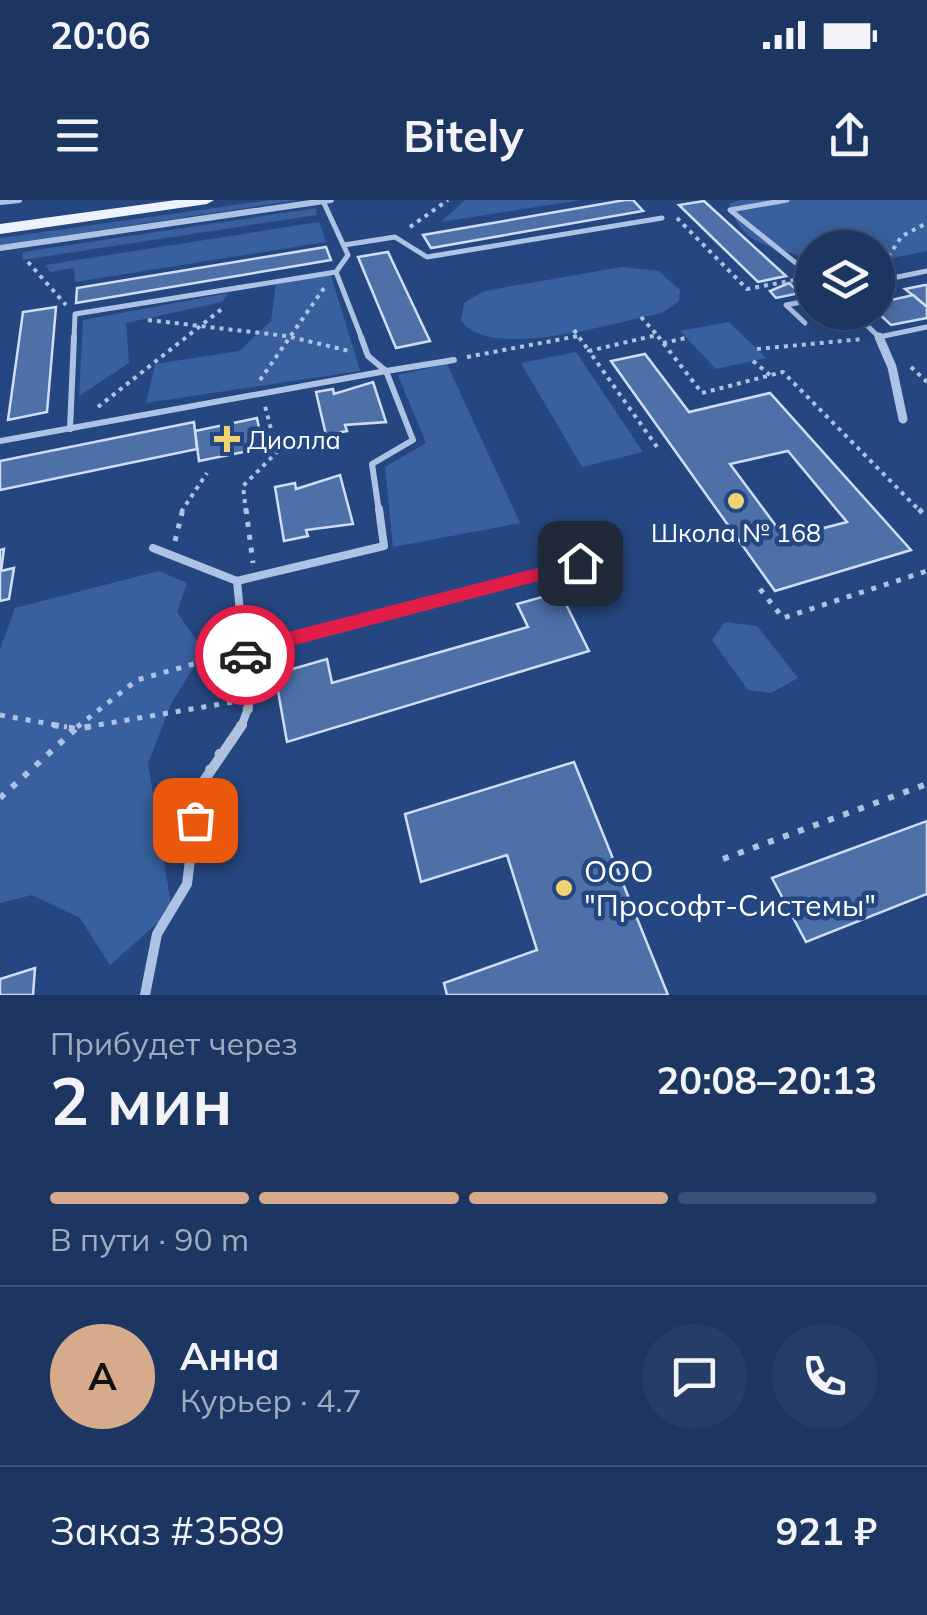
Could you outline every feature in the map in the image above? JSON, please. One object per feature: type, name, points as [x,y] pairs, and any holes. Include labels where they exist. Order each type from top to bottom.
[{"type":"main road","points":[[0,216],[117,200]]},
{"type":"main road","points":[[0,229],[206,200]]},
{"type":"street","points":[[0,202],[19,200]]},
{"type":"street","points":[[0,248],[330,200]]},
{"type":"street","points":[[879,337],[895,362],[894,390],[902,419]]},
{"type":"lane","points":[[721,200],[795,262]]},
{"type":"lane","points":[[730,210],[788,200]]},
{"type":"lane","points":[[70,430],[75,314],[336,272],[348,255],[323,201]]},
{"type":"lane","points":[[344,246],[394,238],[427,257],[662,218]]},
{"type":"lane","points":[[153,548],[237,581],[384,546],[372,464],[413,440],[386,371],[368,356],[336,272]]},
{"type":"lane","points":[[895,278],[927,272]]},
{"type":"lane","points":[[872,330],[879,337],[927,327]]},
{"type":"lane","points":[[0,441],[454,360]]},
{"type":"lane","points":[[245,650],[580,563]]},
{"type":"lane","points":[[145,995],[157,934],[186,884],[199,788],[222,750],[238,734],[249,699],[237,581]]},
{"type":"path","points":[[672,213],[747,289],[795,279]]},
{"type":"path","points":[[895,246],[902,236],[927,223]]},
{"type":"path","points":[[28,262],[75,314]]},
{"type":"path","points":[[70,430],[253,286]]},
{"type":"path","points":[[641,317],[702,393],[784,372],[927,518]]},
{"type":"path","points":[[146,320],[287,336],[368,356]]},
{"type":"path","points":[[574,330],[657,447]]},
{"type":"path","points":[[454,360],[578,336]]},
{"type":"path","points":[[590,351],[657,336]]},
{"type":"path","points":[[757,349],[879,337]]},
{"type":"path","points":[[663,343],[686,338]]},
{"type":"path","points":[[753,361],[770,375]]},
{"type":"path","points":[[174,556],[178,515],[207,473]]},
{"type":"path","points":[[760,589],[784,618],[927,572]]},
{"type":"path","points":[[0,798],[137,680],[245,650]]},
{"type":"path","points":[[0,714],[76,729],[249,699]]},
{"type":"path","points":[[723,860],[927,784]]},
{"type":"shaded area","points":[[270,200],[299,200],[0,245],[0,238]]},
{"type":"shaded area","points":[[465,200],[580,200],[441,222]]},
{"type":"shaded area","points":[[739,200],[927,200],[927,251],[895,258],[895,230],[795,230],[795,255],[753,239],[736,220],[729,204]]},
{"type":"shaded area","points":[[316,208],[317,215],[22,260],[23,252]]},
{"type":"shaded area","points":[[319,222],[326,242],[75,282],[74,268],[50,272],[45,265]]},
{"type":"shaded area","points":[[622,267],[658,271],[680,290],[679,301],[662,313],[525,339],[476,332],[461,320],[464,303],[484,291]]},
{"type":"shaded area","points":[[331,275],[360,371],[146,403],[155,364],[239,351],[271,321],[276,284]]},
{"type":"shaded area","points":[[229,293],[222,302],[126,323],[129,363],[79,396],[83,320]]},
{"type":"shaded area","points":[[729,322],[766,358],[716,369],[680,331]]},
{"type":"shaded area","points":[[576,352],[643,452],[582,467],[521,363]]},
{"type":"shaded area","points":[[447,364],[520,523],[393,547],[385,467],[426,443],[398,375]]},
{"type":"shaded area","points":[[159,571],[187,583],[177,612],[204,651],[172,702],[148,763],[172,910],[110,965],[80,918],[32,895],[0,903],[0,649],[15,608]]},
{"type":"shaded area","points":[[725,622],[757,626],[798,678],[771,693],[748,690],[712,640]]},
{"type":"building","points":[[633,200],[643,211],[431,248],[423,235]]},
{"type":"building","points":[[704,201],[786,276],[758,282],[679,205]]},
{"type":"building","points":[[326,247],[331,260],[76,303],[77,288]]},
{"type":"building","points":[[388,252],[430,341],[396,348],[358,257]]},
{"type":"building","points":[[789,283],[795,294],[776,298],[770,291]]},
{"type":"building","points":[[927,285],[927,307],[905,289]]},
{"type":"building","points":[[913,295],[927,307],[927,318],[895,324],[895,299]]},
{"type":"building","points":[[56,307],[47,412],[8,420],[23,312]]},
{"type":"building","points":[[645,354],[689,412],[770,393],[911,550],[775,591],[611,361]],"holes":[[[788,451],[847,522],[785,538],[730,464]]]},
{"type":"building","points":[[373,382],[386,422],[345,425],[347,431],[326,435],[316,392],[333,389],[334,394]]},
{"type":"building","points":[[257,418],[263,448],[199,461],[195,431]]},
{"type":"building","points":[[194,422],[197,449],[0,490],[0,461]]},
{"type":"building","points":[[340,475],[353,524],[306,530],[308,536],[284,541],[275,487],[295,483],[296,489]]},
{"type":"building","points":[[4,549],[1,571],[14,568],[9,599],[0,601],[0,550]]},
{"type":"building","points":[[560,592],[589,651],[287,742],[275,674],[327,659],[332,683],[528,627],[517,604]]},
{"type":"building","points":[[574,762],[668,995],[447,995],[444,983],[537,950],[507,855],[421,882],[405,814]]},
{"type":"building","points":[[927,821],[927,894],[806,942],[772,878]]},
{"type":"building","points":[[35,968],[33,995],[0,995],[0,979]]},
{"type":"way so far","points":[[195,820],[199,788],[222,750],[238,734],[249,706],[245,655]]},
{"type":"place","name":"Диолла","points":[[227,439]]},
{"type":"place","name":"Школа № 168","points":[[736,501]]},
{"type":"place","name":"ООО \"Прософт-Системы\"","points":[[564,888]]},
{"type":"route","points":[[245,655],[245,650],[580,563]]}]
